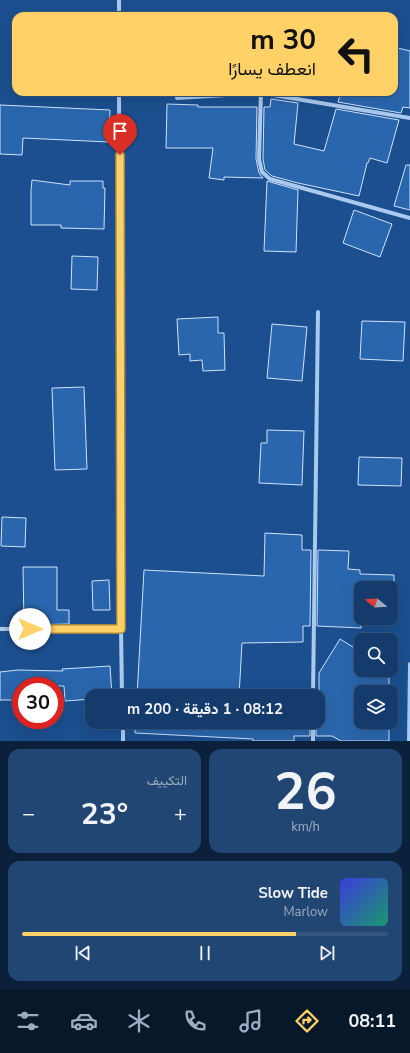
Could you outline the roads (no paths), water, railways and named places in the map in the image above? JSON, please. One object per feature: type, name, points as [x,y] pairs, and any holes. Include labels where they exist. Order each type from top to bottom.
[{"type":"street","points":[[119,0],[119,12]]},
{"type":"street","points":[[120,96],[122,689]]},
{"type":"street","points":[[177,98],[205,96]]},
{"type":"street","points":[[261,96],[259,159],[262,172],[270,179],[410,218]]},
{"type":"street","points":[[284,96],[410,118]]},
{"type":"street","points":[[314,689],[318,312]]},
{"type":"street","points":[[0,629],[121,629]]},
{"type":"street","points":[[409,741],[410,664]]},
{"type":"street","points":[[123,729],[123,741]]},
{"type":"street","points":[[313,729],[313,741]]}]
